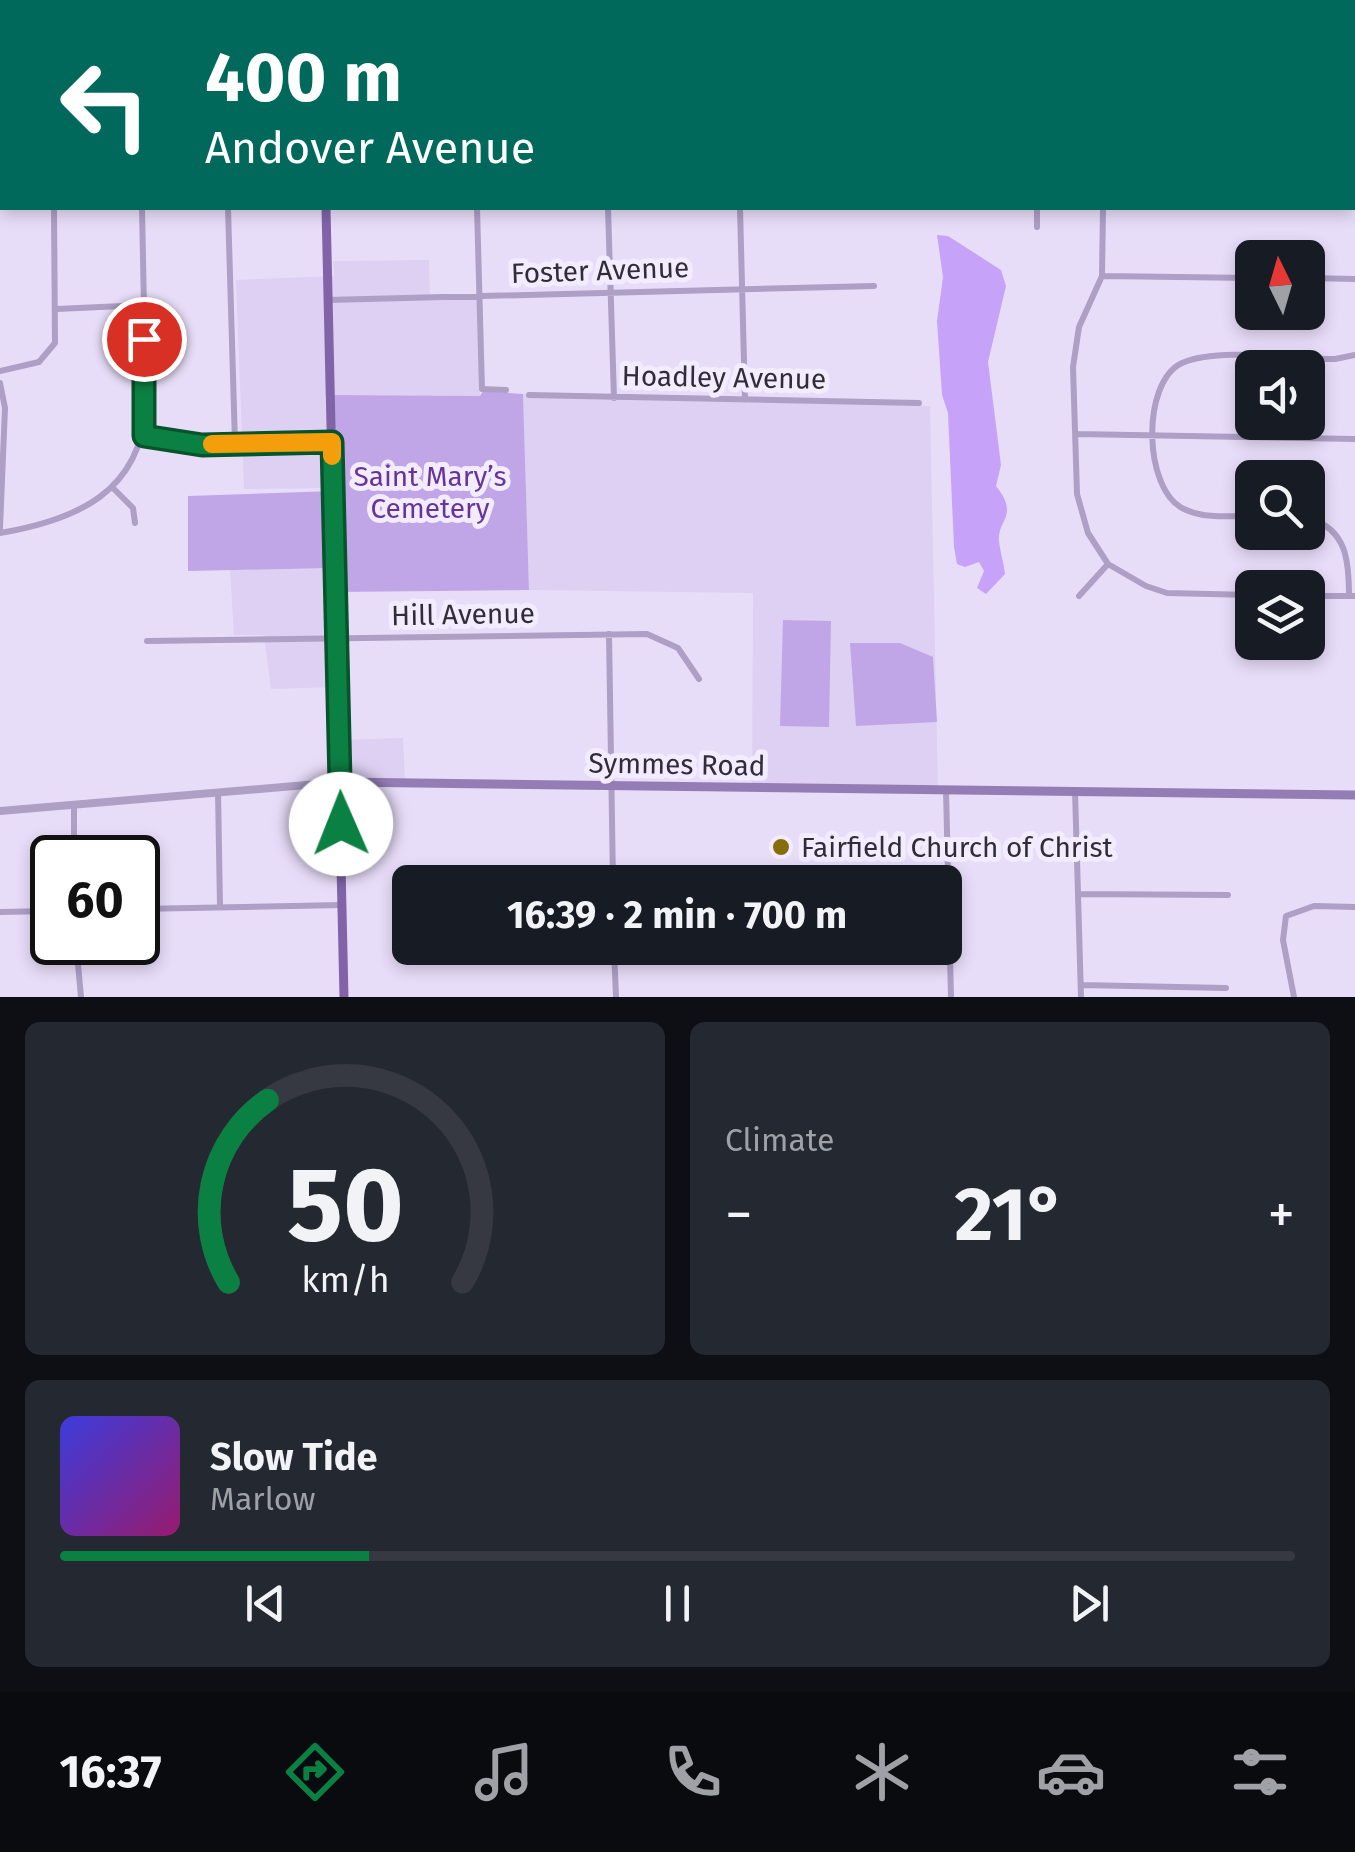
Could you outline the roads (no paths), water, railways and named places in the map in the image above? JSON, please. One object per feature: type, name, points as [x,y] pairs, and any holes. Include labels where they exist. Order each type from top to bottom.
[{"type":"main road","points":[[326,210],[344,997]]},
{"type":"main road","name":"Symmes Road","points":[[341,782],[1355,795]]},
{"type":"street","points":[[0,371],[39,362],[55,343],[54,210]]},
{"type":"street","points":[[0,383],[5,408],[0,531],[31,528],[114,488],[131,466],[144,436],[142,210]]},
{"type":"street","points":[[228,210],[235,443]]},
{"type":"street","points":[[477,210],[482,390],[506,390]]},
{"type":"street","points":[[608,210],[614,398]]},
{"type":"street","points":[[740,210],[746,400]]},
{"type":"street","points":[[1037,210],[1037,227]]},
{"type":"street","points":[[1103,210],[1102,276],[1074,345],[1081,515],[1108,564],[1167,593],[1235,595]]},
{"type":"street","points":[[1102,276],[1235,278]]},
{"type":"street","points":[[1325,278],[1355,279]]},
{"type":"street","name":"Foster Avenue","points":[[328,300],[874,286]]},
{"type":"street","points":[[57,309],[144,305]]},
{"type":"street","points":[[1235,516],[1185,510],[1170,500],[1159,485],[1155,399],[1164,379],[1179,364],[1204,357],[1335,359],[1355,355]]},
{"type":"street","name":"Hoadley Avenue","points":[[530,395],[919,404]]},
{"type":"street","points":[[1076,434],[1355,439]]},
{"type":"street","points":[[144,436],[166,442],[332,442]]},
{"type":"street","points":[[114,488],[133,508],[134,524]]},
{"type":"street","points":[[1325,525],[1346,549],[1352,596],[1325,596]]},
{"type":"street","points":[[1079,596],[1108,564]]},
{"type":"street","points":[[609,634],[612,865]]},
{"type":"street","name":"Hill Avenue","points":[[147,640],[647,634],[670,642],[699,679]]},
{"type":"street","name":"Symmes Road","points":[[0,811],[341,782]]},
{"type":"street","points":[[946,790],[951,997]]},
{"type":"street","points":[[1074,790],[1081,997]]},
{"type":"street","points":[[218,791],[220,907]]},
{"type":"street","points":[[74,804],[74,835]]},
{"type":"street","points":[[1078,894],[1228,895]]},
{"type":"street","points":[[160,908],[342,905]]},
{"type":"street","points":[[1294,997],[1283,940],[1286,916],[1314,906],[1355,907]]},
{"type":"street","points":[[0,912],[30,911]]},
{"type":"street","points":[[78,965],[81,997]]},
{"type":"street","points":[[615,965],[616,997]]},
{"type":"street","points":[[1081,985],[1191,992],[1226,988]]},
{"type":"place","name":"Fairfield Church of Christ","points":[[781,847]]},
{"type":"park label","name":"Saint Mary’s Cemetery","points":[[430,492]]}]
